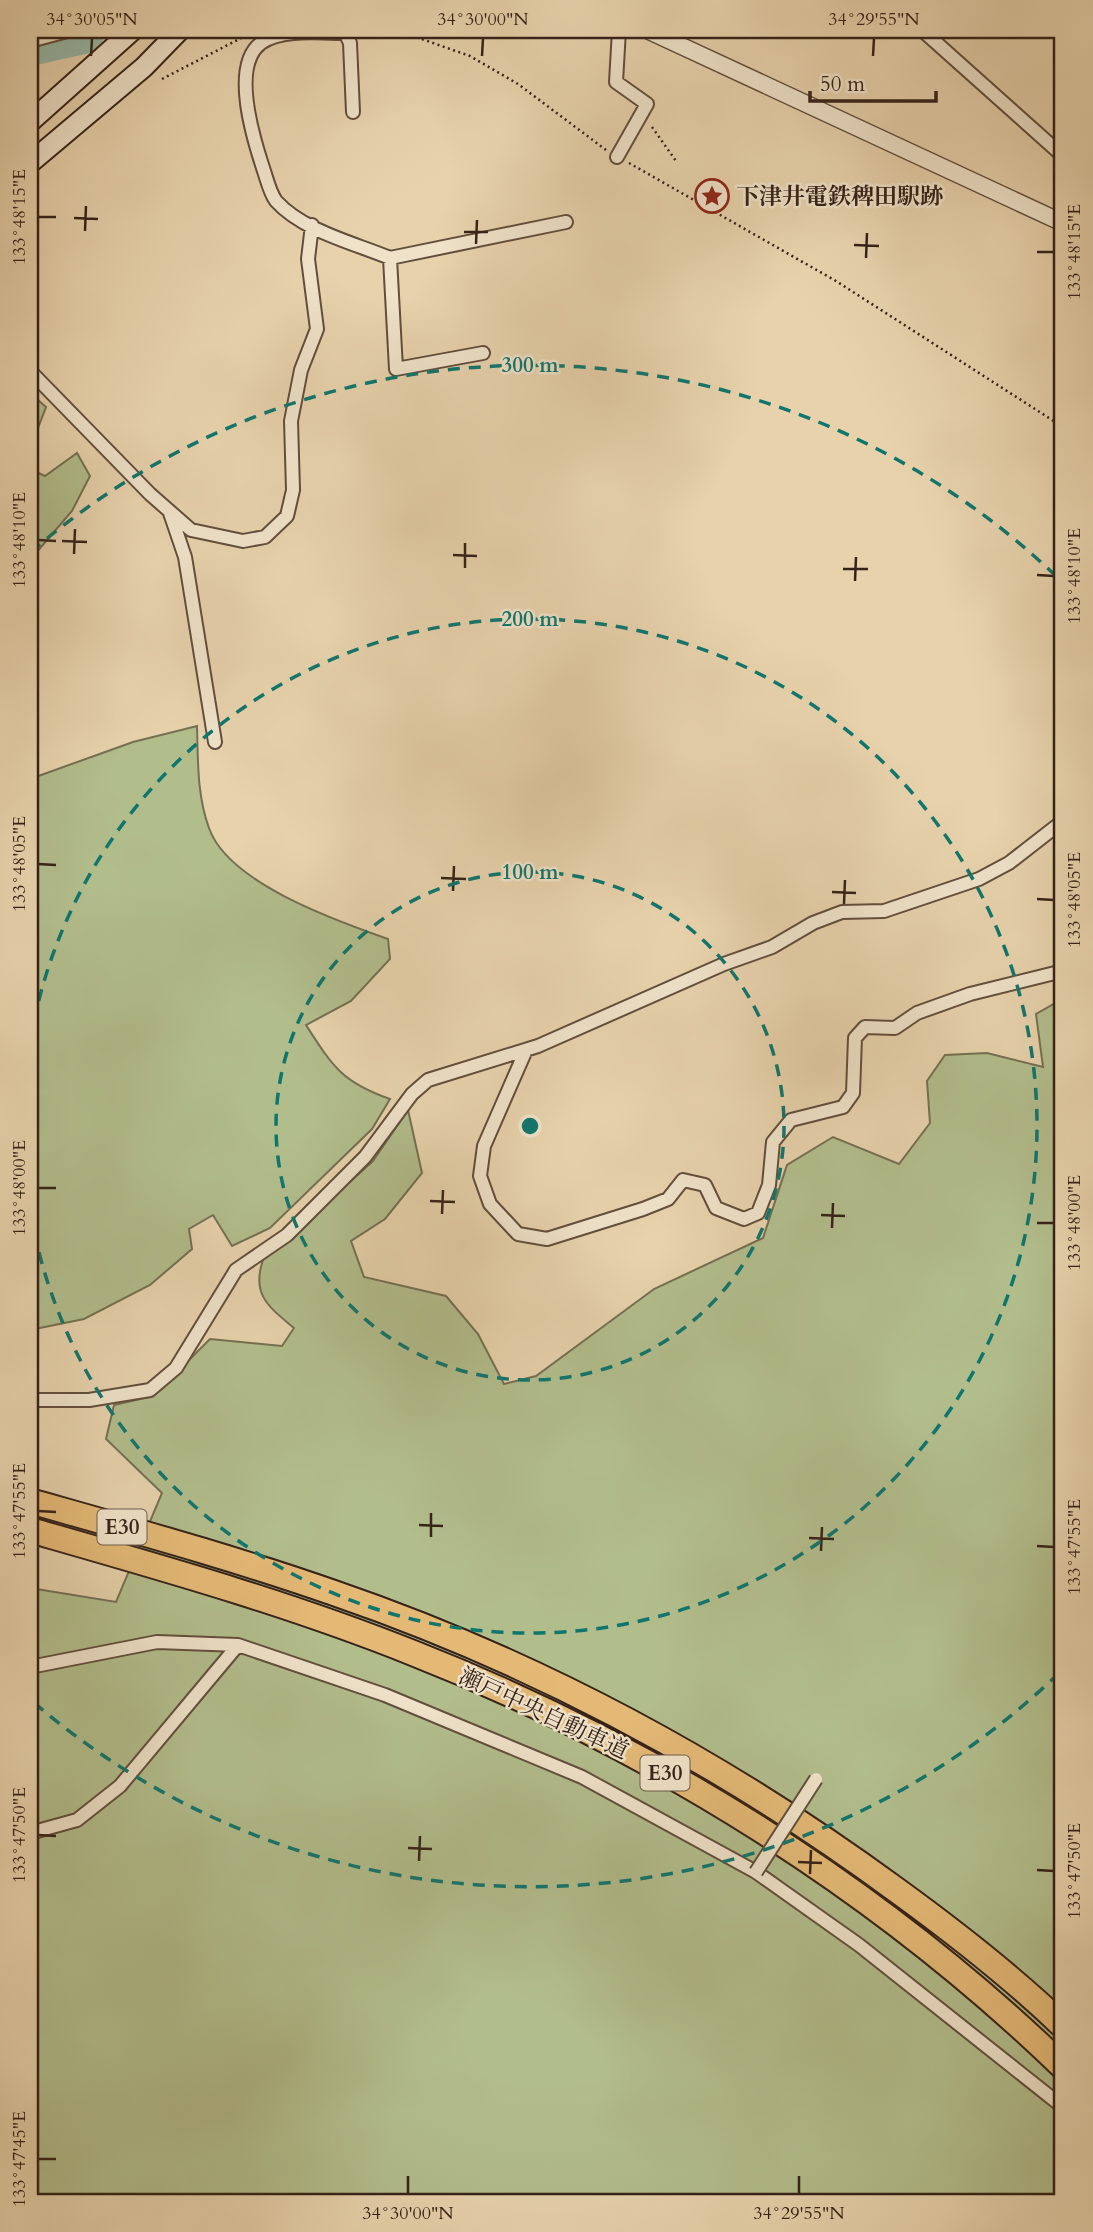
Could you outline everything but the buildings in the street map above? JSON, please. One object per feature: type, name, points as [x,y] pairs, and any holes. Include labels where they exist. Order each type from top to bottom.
[{"type":"highway","name":"瀬戸中央自動車道","points":[[30,1501],[215,1554],[334,1593],[423,1626],[528,1671],[717,1769],[824,1837],[950,1929],[1063,2026]]},
{"type":"highway","name":"瀬戸中央自動車道","points":[[30,1530],[208,1581],[425,1658],[610,1742],[704,1794],[810,1863],[933,1952],[1063,2067]]},
{"type":"main road","points":[[30,122],[133,30]]},
{"type":"main road","points":[[30,163],[144,66],[180,30]]},
{"type":"street","points":[[30,41],[71,30]]},
{"type":"street","points":[[617,157],[647,104],[616,82],[619,30]]},
{"type":"street","points":[[647,30],[1063,223]]},
{"type":"street","points":[[922,30],[1063,156]]},
{"type":"street","points":[[353,112],[350,43],[345,31],[274,37],[260,43],[251,57],[247,71],[250,122],[274,198],[289,212],[312,225],[390,258],[566,222]]},
{"type":"street","points":[[30,371],[191,530],[243,541],[265,537],[287,516],[293,490],[291,421],[300,370],[317,329],[308,259],[312,225]]},
{"type":"street","points":[[390,258],[396,369],[483,353]]},
{"type":"street","points":[[170,512],[184,557],[208,715],[215,742]]},
{"type":"street","points":[[30,1400],[89,1400],[150,1390],[176,1368],[236,1270],[287,1235],[357,1165],[412,1094],[428,1080],[445,1072],[526,1050],[724,964],[772,947],[813,923],[842,912],[884,911],[979,879],[1009,863],[1063,821]]},
{"type":"street","points":[[526,1050],[484,1146],[480,1176],[490,1204],[518,1234],[547,1239],[643,1209],[668,1199],[684,1181],[705,1185],[716,1208],[744,1219],[758,1213],[769,1185],[773,1142],[791,1120],[843,1107],[853,1093],[855,1038],[865,1027],[895,1028],[916,1013],[970,994],[1063,971]]},
{"type":"street","points":[[30,1667],[157,1642],[238,1645],[385,1695],[582,1777],[756,1872],[859,1945],[1063,2107]]},
{"type":"street","points":[[30,1833],[77,1820],[120,1786],[238,1645]]},
{"type":"street","points":[[756,1872],[816,1779]]},
{"type":"path","points":[[396,30],[470,56],[518,84],[617,157],[836,281],[1063,427]]},
{"type":"path","points":[[162,79],[256,31]]},
{"type":"path","points":[[642,113],[676,161]]},
{"type":"green space","points":[[30,393],[46,407],[30,449]]},
{"type":"green space","points":[[77,453],[90,476],[72,511],[30,560],[30,469],[45,476]]},
{"type":"green space","points":[[197,726],[202,803],[209,828],[220,848],[238,866],[286,897],[341,922],[388,939],[390,959],[351,1001],[306,1025],[324,1052],[349,1079],[390,1099],[372,1129],[270,1228],[232,1246],[213,1215],[189,1229],[192,1249],[150,1285],[84,1319],[30,1330],[30,779],[133,742]]},
{"type":"green space","points":[[1059,1001],[1063,1003],[1063,2202],[30,2202],[30,1588],[116,1602],[162,1493],[106,1439],[114,1405],[153,1396],[210,1339],[282,1346],[294,1328],[270,1306],[261,1291],[259,1282],[263,1260],[373,1161],[408,1110],[422,1173],[385,1219],[351,1241],[364,1277],[446,1296],[478,1334],[504,1384],[536,1376],[654,1289],[763,1238],[787,1165],[833,1137],[899,1164],[930,1123],[927,1081],[945,1055],[987,1053],[1043,1067],[1036,1014]]},
{"type":"waterway","points":[[30,51],[88,38]]},
{"type":"place","name":"下津井電鉄稗田駅跡","points":[[712,196]]}]
